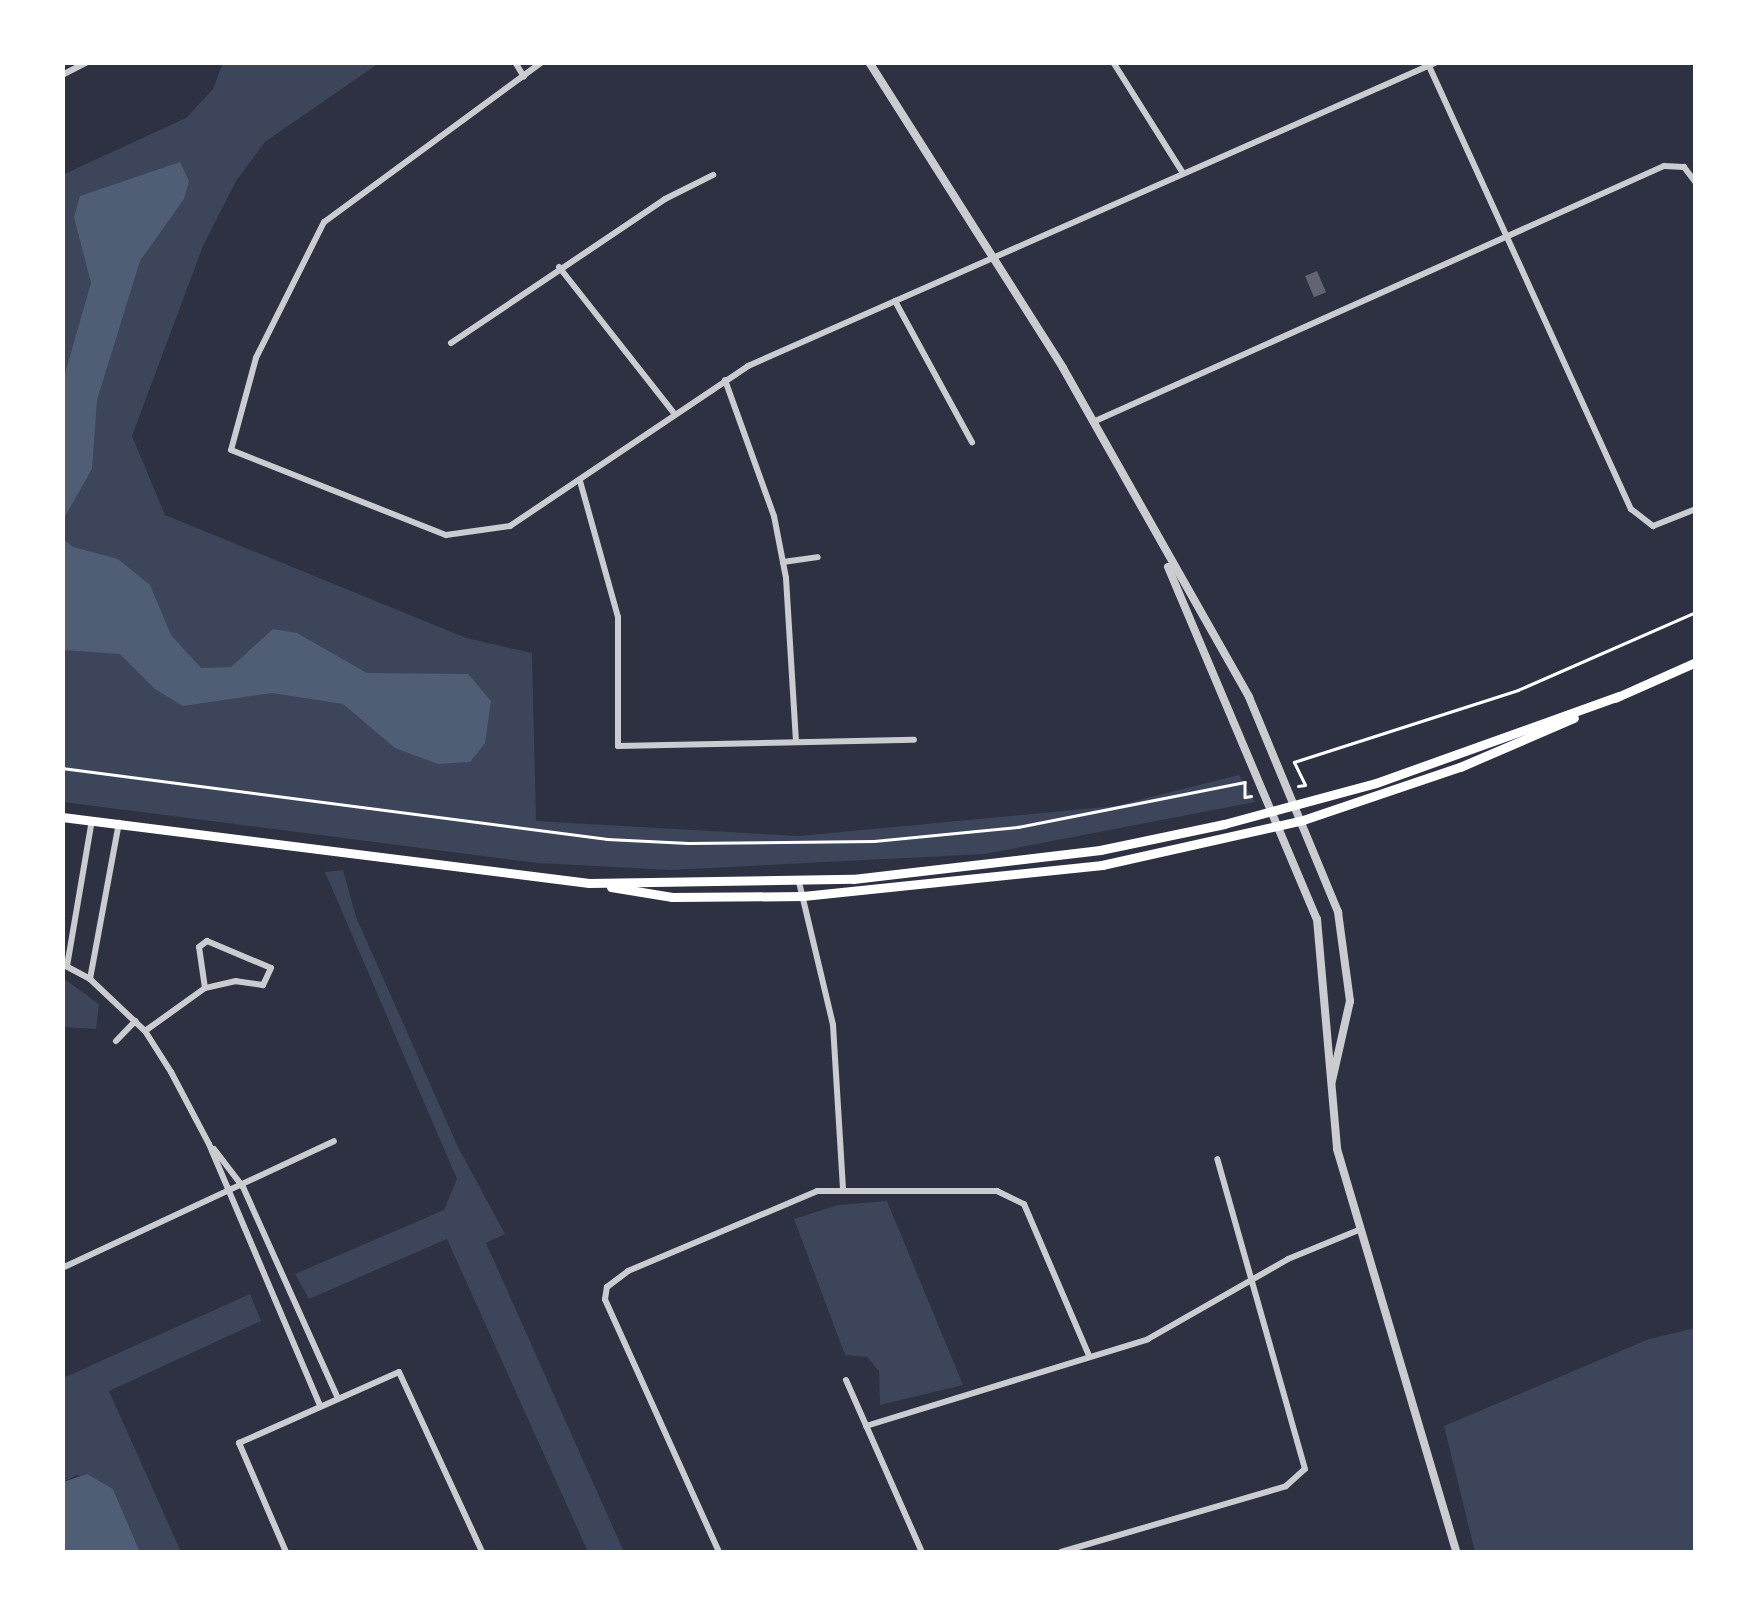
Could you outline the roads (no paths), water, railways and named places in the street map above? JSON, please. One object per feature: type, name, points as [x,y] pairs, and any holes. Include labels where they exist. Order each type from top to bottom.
[{"type":"main road","points":[[62,817],[589,882],[672,897],[803,896],[1102,865],[1303,820],[1527,741],[1696,662]]},
{"type":"main road","points":[[589,882],[799,882],[1083,852],[1297,806],[1619,696]]},
{"type":"street","points":[[62,75],[88,62]]},
{"type":"street","points":[[515,62],[524,77]]},
{"type":"street","points":[[542,62],[359,190],[324,222],[256,358],[228,444],[238,454],[446,535],[510,526],[725,380],[996,255],[1433,64],[1640,522],[1654,526],[1696,509]]},
{"type":"street","points":[[869,62],[996,255],[1093,422],[1160,549],[1249,697],[1338,912],[1349,977],[1346,1032],[1332,1081]]},
{"type":"street","points":[[1112,62],[1184,173]]},
{"type":"street","points":[[1093,422],[1664,166],[1684,167],[1696,183]]},
{"type":"street","points":[[451,343],[559,266],[713,175]]},
{"type":"street","points":[[559,266],[673,412]]},
{"type":"street","points":[[895,301],[972,442]]},
{"type":"street","points":[[725,380],[763,472],[783,562],[796,742]]},
{"type":"street","points":[[580,482],[618,617],[618,746],[914,740]]},
{"type":"street","points":[[1160,549],[1317,920],[1338,1149],[1456,1552]]},
{"type":"street","points":[[783,562],[818,557]]},
{"type":"street","points":[[92,820],[65,965],[90,978],[145,1030],[235,1191],[338,1398]]},
{"type":"street","points":[[90,978],[119,822]]},
{"type":"street","points":[[799,882],[834,1025],[843,1188]]},
{"type":"street","points":[[145,1030],[205,988],[236,981],[262,985],[271,968],[207,941],[199,947],[205,988]]},
{"type":"street","points":[[116,1041],[135,1021]]},
{"type":"street","points":[[62,1268],[235,1191],[334,1141]]},
{"type":"street","points":[[209,1144],[235,1191],[320,1405]]},
{"type":"street","points":[[1061,1552],[1300,1479],[1306,1455],[1218,1159]]},
{"type":"street","points":[[719,1552],[605,1299],[607,1288],[628,1271],[775,1206],[843,1188],[1013,1195],[1024,1204],[1089,1356]]},
{"type":"street","points":[[866,1426],[1166,1330],[1252,1279],[1361,1229]]},
{"type":"street","points":[[286,1552],[239,1443],[400,1372],[482,1552]]},
{"type":"street","points":[[846,1380],[922,1552]]}]
